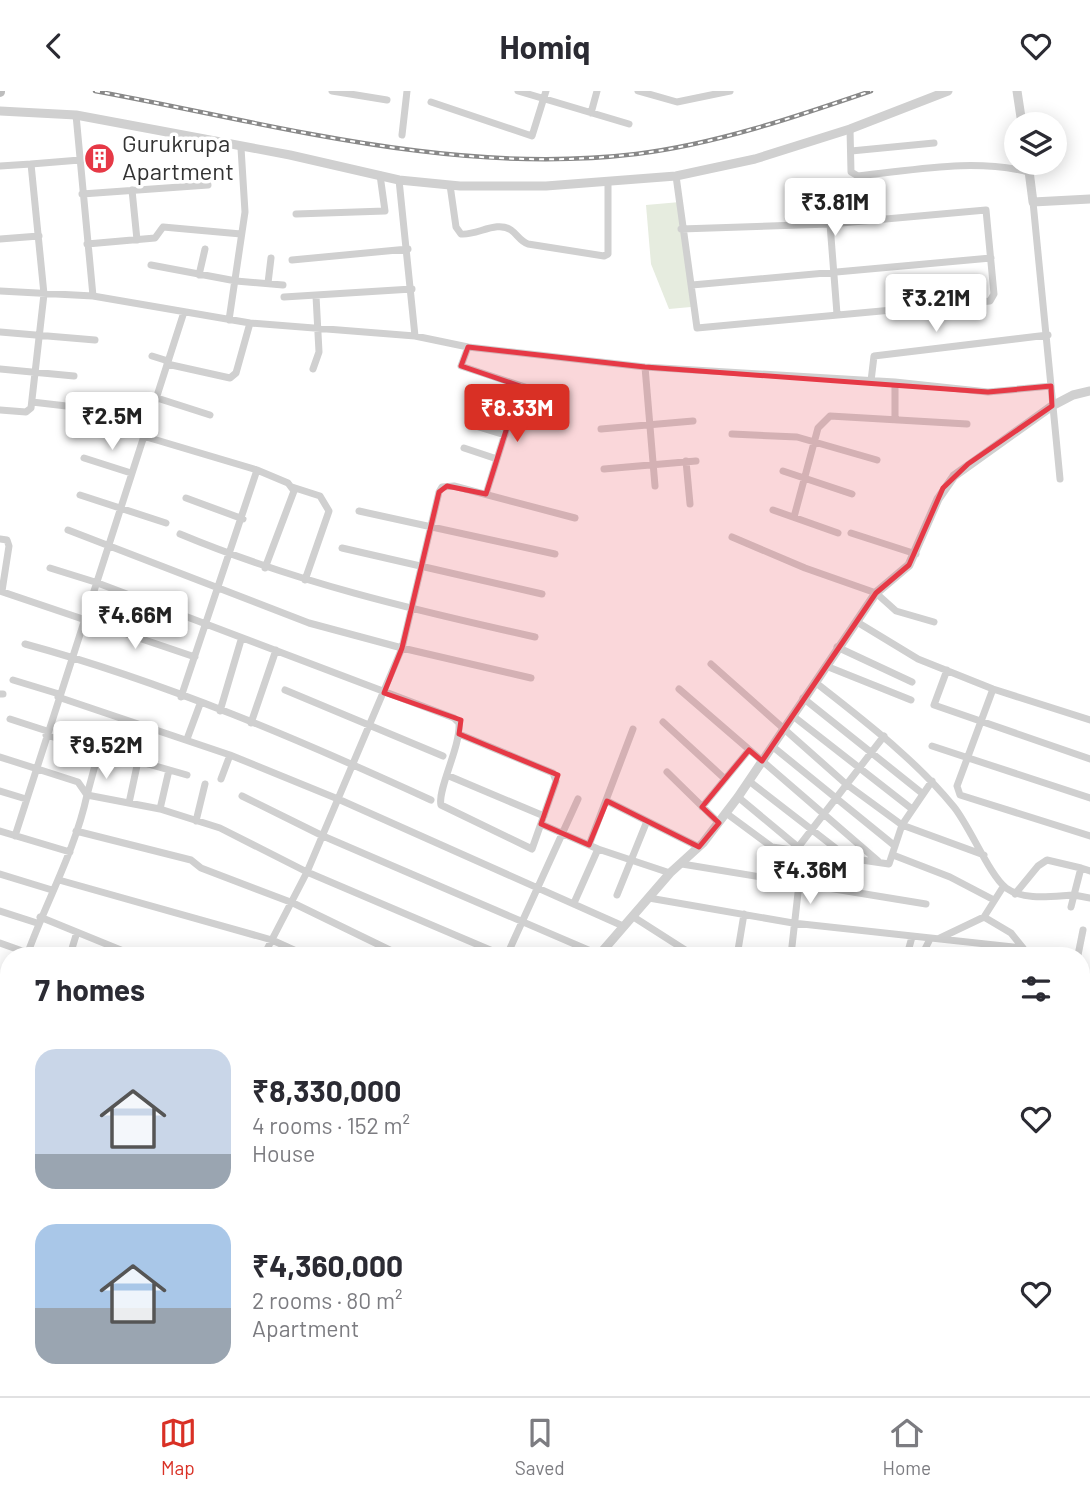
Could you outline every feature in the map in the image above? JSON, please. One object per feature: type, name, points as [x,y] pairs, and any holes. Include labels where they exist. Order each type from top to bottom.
[{"type":"street","points":[[332,91],[387,100]]},
{"type":"street","points":[[402,135],[407,91]]},
{"type":"street","points":[[518,91],[629,124]]},
{"type":"street","points":[[431,102],[532,136],[547,91]]},
{"type":"street","points":[[591,113],[597,91]]},
{"type":"street","points":[[638,91],[677,102],[730,91]]},
{"type":"street","points":[[0,111],[76,115],[399,180],[450,185],[608,183],[676,176],[755,159],[850,129],[948,91]]},
{"type":"street","points":[[1017,91],[1020,112]]},
{"type":"street","points":[[76,115],[93,296]]},
{"type":"street","points":[[850,129],[851,172],[858,176],[960,164],[1004,166]]},
{"type":"street","points":[[850,151],[934,143]]},
{"type":"street","points":[[229,320],[246,202],[241,148]]},
{"type":"street","points":[[0,166],[80,160]]},
{"type":"street","points":[[0,410],[26,412],[32,402],[44,294],[32,164]]},
{"type":"street","points":[[1030,175],[1048,335],[1060,479]]},
{"type":"street","points":[[296,214],[385,211],[380,176]]},
{"type":"street","points":[[676,176],[681,229],[697,328],[990,301],[994,294],[986,210],[830,224],[681,229]]},
{"type":"street","points":[[399,180],[415,336]]},
{"type":"street","points":[[450,185],[456,227],[461,234],[502,228],[511,230],[520,241],[528,244],[604,256],[610,243],[608,183]]},
{"type":"street","points":[[82,194],[208,184]]},
{"type":"street","points":[[132,190],[137,240]]},
{"type":"street","points":[[1033,202],[1090,199]]},
{"type":"street","points":[[830,224],[836,314]]},
{"type":"street","points":[[87,244],[155,238],[163,227],[241,234]]},
{"type":"street","points":[[0,239],[39,236]]},
{"type":"street","points":[[199,275],[205,249]]},
{"type":"street","points":[[292,260],[408,250]]},
{"type":"street","points":[[268,283],[271,258]]},
{"type":"street","points":[[692,285],[991,258]]},
{"type":"street","points":[[151,265],[236,281],[283,285]]},
{"type":"street","points":[[285,297],[412,289]]},
{"type":"street","points":[[0,291],[93,296],[250,323],[415,336],[468,347],[645,367],[895,382],[988,392],[1051,386]]},
{"type":"street","points":[[313,369],[319,352],[316,296]]},
{"type":"street","points":[[15,836],[46,733],[184,312]]},
{"type":"street","points":[[152,356],[230,378],[236,373],[250,323]]},
{"type":"street","points":[[0,332],[95,340]]},
{"type":"street","points":[[871,381],[874,356],[1048,335]]},
{"type":"street","points":[[468,347],[461,366],[540,392]]},
{"type":"street","points":[[645,367],[655,486]]},
{"type":"street","points":[[0,369],[75,376]]},
{"type":"street","points":[[895,382],[895,419]]},
{"type":"street","points":[[486,494],[520,386]]},
{"type":"street","points":[[606,947],[670,873],[699,847],[719,823],[876,593],[900,575],[916,554],[937,499],[954,475],[1052,406],[1073,395],[1090,391]]},
{"type":"street","points":[[157,398],[210,415]]},
{"type":"street","points":[[32,402],[75,407]]},
{"type":"street","points":[[794,517],[815,441],[823,421],[830,416],[967,424]]},
{"type":"street","points":[[601,429],[693,421]]},
{"type":"street","points":[[469,424],[505,435]]},
{"type":"street","points":[[732,433],[781,435],[815,441],[877,460]]},
{"type":"street","points":[[143,436],[257,470],[292,487],[320,496],[329,511],[305,580]]},
{"type":"street","points":[[464,448],[497,459]]},
{"type":"street","points":[[84,458],[131,473]]},
{"type":"street","points":[[604,469],[696,460]]},
{"type":"street","points":[[686,461],[690,504]]},
{"type":"street","points":[[181,697],[207,627],[257,470]]},
{"type":"street","points":[[783,471],[852,494]]},
{"type":"street","points":[[268,947],[307,872],[402,649],[429,527],[442,488],[454,486],[575,518]]},
{"type":"street","points":[[265,568],[293,495],[292,487]]},
{"type":"street","points":[[80,495],[166,523]]},
{"type":"street","points":[[186,498],[243,519]]},
{"type":"street","points":[[773,510],[838,533]]},
{"type":"street","points":[[359,511],[555,554]]},
{"type":"street","points":[[68,530],[309,623],[402,649],[531,678]]},
{"type":"street","points":[[851,533],[916,554]]},
{"type":"street","points":[[180,534],[265,568],[305,580],[411,609],[535,637]]},
{"type":"street","points":[[732,537],[876,593],[896,611],[934,622]]},
{"type":"street","points":[[0,539],[7,540],[9,545],[1,591],[195,657]]},
{"type":"street","points":[[342,548],[421,569],[542,594]]},
{"type":"street","points":[[50,568],[95,582],[241,640],[276,650],[454,718],[459,723],[459,734],[449,776],[439,799],[442,806],[529,849],[535,846],[556,781],[553,773],[459,734]]},
{"type":"street","points":[[858,622],[918,659],[993,689],[1090,720]]},
{"type":"street","points":[[220,711],[241,640]]},
{"type":"street","points":[[25,644],[71,657],[220,711],[352,764],[431,800]]},
{"type":"street","points":[[837,647],[912,682]]},
{"type":"street","points":[[251,723],[276,650]]},
{"type":"street","points":[[711,664],[846,784],[902,825],[985,855]]},
{"type":"street","points":[[826,666],[911,700]]},
{"type":"street","points":[[947,670],[934,705],[982,724],[1090,759]]},
{"type":"street","points":[[13,680],[230,755],[338,799],[623,926]]},
{"type":"street","points":[[815,682],[884,736],[932,782],[965,822],[1003,887],[1015,894],[1048,897],[1074,895],[1090,898]]},
{"type":"street","points":[[679,689],[879,861]]},
{"type":"street","points":[[993,689],[969,760],[957,786],[960,795],[1090,837]]},
{"type":"street","points":[[285,691],[443,757]]},
{"type":"street","points":[[803,698],[922,794]]},
{"type":"street","points":[[187,739],[200,704]]},
{"type":"street","points":[[793,716],[912,809]]},
{"type":"street","points":[[10,719],[46,733],[187,775]]},
{"type":"street","points":[[663,722],[725,779]]},
{"type":"street","points":[[129,803],[138,761],[152,727]]},
{"type":"street","points":[[589,845],[633,729]]},
{"type":"street","points":[[797,848],[884,736]]},
{"type":"street","points":[[772,746],[895,846]]},
{"type":"street","points":[[932,746],[1090,798]]},
{"type":"street","points":[[702,807],[749,750]]},
{"type":"street","points":[[220,779],[230,755]]},
{"type":"street","points":[[0,757],[78,782],[87,795],[160,809],[220,828],[307,872],[483,947]]},
{"type":"street","points":[[30,947],[38,920],[70,852],[97,758]]},
{"type":"street","points":[[160,809],[169,770]]},
{"type":"street","points":[[667,772],[719,823]]},
{"type":"street","points":[[449,776],[598,849],[670,873]]},
{"type":"street","points":[[749,781],[848,858]]},
{"type":"street","points":[[726,813],[767,846],[797,848],[889,864],[902,825],[932,782]]},
{"type":"street","points":[[196,821],[205,784]]},
{"type":"street","points":[[0,791],[26,799]]},
{"type":"street","points":[[242,796],[323,836],[586,947]]},
{"type":"street","points":[[738,797],[797,848]]},
{"type":"street","points":[[511,947],[578,799]]},
{"type":"street","points":[[607,801],[699,847]]},
{"type":"street","points":[[617,895],[647,821]]},
{"type":"street","points":[[0,831],[70,852]]},
{"type":"street","points":[[76,831],[191,860],[201,868],[293,903],[384,947]]},
{"type":"street","points":[[574,904],[598,849]]},
{"type":"street","points":[[893,855],[950,877],[994,900]]},
{"type":"street","points":[[1015,894],[1038,866],[1048,860],[1090,871]]},
{"type":"street","points":[[682,864],[926,904]]},
{"type":"street","points":[[1071,907],[1081,869]]},
{"type":"street","points":[[0,874],[52,890]]},
{"type":"street","points":[[59,880],[272,940],[287,947]]},
{"type":"street","points":[[791,947],[799,884]]},
{"type":"street","points":[[928,947],[933,939],[984,917],[1003,887]]},
{"type":"street","points":[[649,898],[793,922],[990,947]]},
{"type":"street","points":[[0,911],[78,932],[114,947]]},
{"type":"street","points":[[737,947],[744,914]]},
{"type":"street","points":[[632,916],[680,947]]},
{"type":"street","points":[[984,917],[1011,933],[1022,947]]},
{"type":"street","points":[[1080,947],[1083,930]]},
{"type":"street","points":[[73,947],[78,932]]},
{"type":"street","points":[[909,947],[912,937]]},
{"type":"highlighted area","points":[[468,347],[645,367],[988,392],[1051,386],[1052,406],[968,464],[943,488],[909,565],[876,593],[762,761],[749,750],[702,807],[719,823],[699,847],[607,801],[589,845],[541,824],[558,775],[459,734],[461,720],[384,693],[402,648],[439,492],[447,486],[486,494],[520,386],[461,366]]},
{"type":"shaded area","points":[[680,202],[691,307],[669,309],[651,264],[646,205]]},
{"type":"railway","points":[[95,91],[364,143],[499,158],[568,159],[636,154],[696,144],[784,120],[871,91]]},
{"type":"place","name":"Gurukrupa Apartment","points":[[99,158]]}]
